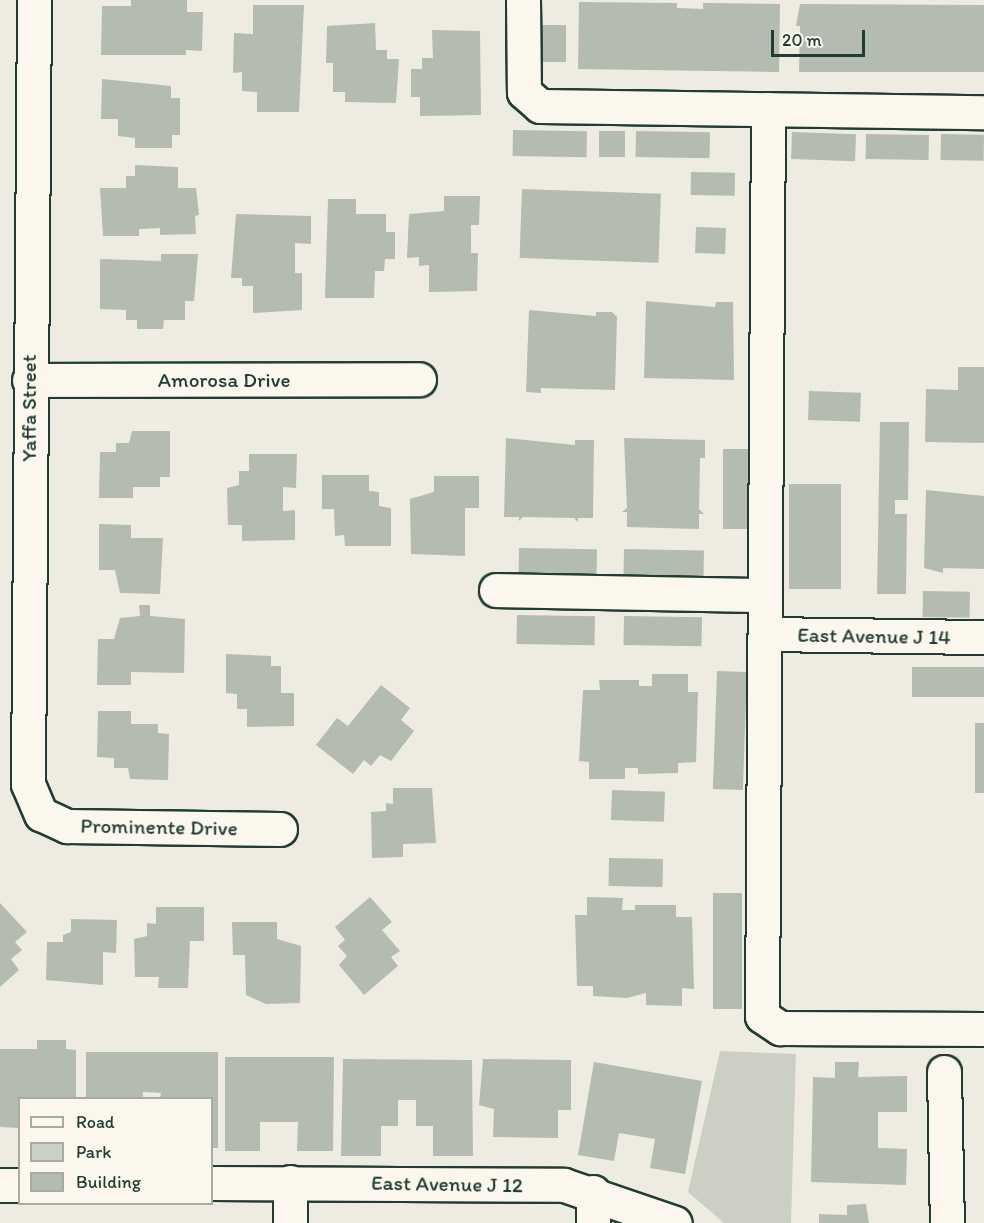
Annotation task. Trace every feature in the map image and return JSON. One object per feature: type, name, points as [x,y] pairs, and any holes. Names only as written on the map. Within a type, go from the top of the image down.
[{"type":"street","name":"Yaffa Street","points":[[34,0],[29,380],[28,784],[41,814]]},
{"type":"street","points":[[523,0],[524,92],[540,106],[984,112]]},
{"type":"street","points":[[768,109],[762,1016],[780,1028],[984,1029]]},
{"type":"street","name":"Amorosa Drive","points":[[29,380],[419,379]]},
{"type":"street","points":[[496,590],[765,595]]},
{"type":"street","name":"East Avenue J 14","points":[[765,634],[984,638]]},
{"type":"street","name":"Prominente Drive","points":[[41,814],[67,826],[280,829]]},
{"type":"street","points":[[944,1072],[947,1223]]},
{"type":"street","points":[[290,1182],[290,1223]]},
{"type":"street","name":"East Avenue J 12","points":[[213,1183],[564,1185],[593,1207],[675,1223]]},
{"type":"street","points":[[0,1185],[18,1185]]},
{"type":"green space","points":[[720,1051],[796,1054],[791,1223],[724,1223],[688,1192]]},
{"type":"building","points":[[131,0],[187,0],[187,12],[203,12],[202,51],[186,50],[186,55],[101,55],[102,6],[131,6]]},
{"type":"building","points":[[579,2],[677,3],[677,8],[703,9],[703,3],[780,4],[779,72],[578,69]]},
{"type":"building","points":[[800,4],[984,5],[984,72],[799,72],[800,26],[796,26]]},
{"type":"building","points":[[253,5],[304,5],[299,112],[257,112],[257,92],[242,91],[242,72],[233,73],[234,33],[253,34]]},
{"type":"building","points":[[375,23],[376,50],[387,50],[387,59],[399,59],[396,103],[345,102],[345,92],[333,92],[333,63],[326,63],[327,26]]},
{"type":"building","points":[[540,25],[566,25],[566,62],[540,62]]},
{"type":"building","points":[[432,30],[480,31],[481,115],[420,116],[420,97],[411,97],[411,69],[422,69],[422,58],[433,58]]},
{"type":"building","points":[[102,79],[171,86],[171,98],[180,98],[180,135],[172,135],[172,148],[135,148],[135,138],[118,136],[118,119],[101,119]]},
{"type":"building","points":[[513,130],[587,131],[587,157],[513,156]]},
{"type":"building","points":[[599,131],[625,131],[625,157],[599,157]]},
{"type":"building","points":[[636,131],[710,132],[710,158],[636,157]]},
{"type":"building","points":[[792,132],[856,134],[855,161],[791,159]]},
{"type":"building","points":[[866,134],[929,135],[929,160],[866,159]]},
{"type":"building","points":[[941,134],[984,135],[984,161],[941,160]]},
{"type":"building","points":[[135,165],[178,167],[178,188],[196,188],[199,215],[195,216],[196,234],[160,235],[160,228],[139,229],[139,236],[103,236],[100,188],[126,188],[126,176],[135,176]]},
{"type":"building","points":[[691,172],[735,173],[735,196],[691,195]]},
{"type":"building","points":[[522,189],[661,194],[659,263],[520,258]]},
{"type":"building","points":[[444,196],[480,196],[479,225],[471,225],[471,253],[478,253],[477,291],[429,292],[429,265],[419,266],[419,257],[407,258],[409,214],[444,211]]},
{"type":"building","points":[[328,199],[356,199],[356,214],[386,214],[386,232],[395,232],[395,259],[385,259],[384,271],[375,271],[374,298],[325,298]]},
{"type":"building","points":[[236,214],[311,216],[311,244],[295,243],[295,273],[302,273],[302,310],[253,313],[253,286],[242,286],[242,278],[231,278]]},
{"type":"building","points":[[696,227],[726,228],[725,254],[695,253]]},
{"type":"building","points":[[161,254],[198,254],[194,301],[185,301],[185,320],[164,320],[163,329],[137,329],[137,320],[126,320],[126,310],[100,309],[100,259],[161,261]]},
{"type":"building","points":[[646,301],[715,307],[716,302],[733,302],[734,380],[644,378]]},
{"type":"building","points":[[529,310],[596,316],[596,312],[612,312],[617,317],[615,390],[541,388],[541,393],[526,392]]},
{"type":"building","points":[[958,367],[984,367],[984,443],[925,442],[926,389],[958,390]]},
{"type":"building","points":[[809,391],[861,393],[860,422],[808,420]]},
{"type":"building","points":[[880,422],[909,422],[908,500],[895,500],[895,514],[907,514],[906,594],[877,594]]},
{"type":"building","points":[[132,431],[170,431],[170,477],[160,477],[160,487],[133,487],[133,498],[99,498],[100,452],[116,452],[116,443],[129,443]]},
{"type":"building","points":[[506,438],[575,445],[575,440],[594,440],[593,518],[578,518],[578,522],[574,518],[523,517],[519,521],[519,517],[504,517]]},
{"type":"building","points":[[624,438],[705,440],[705,458],[700,458],[699,509],[704,514],[699,514],[699,529],[627,527],[627,512],[622,512],[627,508]]},
{"type":"building","points":[[723,449],[752,449],[752,529],[723,529]]},
{"type":"building","points":[[249,454],[297,454],[296,488],[283,487],[283,511],[295,510],[295,540],[242,541],[242,525],[228,525],[227,488],[239,485],[239,471],[249,471]]},
{"type":"building","points":[[322,475],[369,475],[369,491],[379,492],[379,506],[391,508],[391,546],[345,546],[344,535],[335,536],[334,509],[322,509]]},
{"type":"building","points":[[434,476],[479,476],[479,508],[465,508],[465,556],[411,554],[410,499],[434,492]]},
{"type":"building","points":[[789,484],[841,484],[841,589],[789,589]]},
{"type":"building","points":[[926,490],[984,496],[984,569],[943,568],[943,573],[924,568]]},
{"type":"building","points":[[99,524],[131,525],[131,538],[163,538],[160,594],[120,593],[115,570],[99,570]]},
{"type":"building","points":[[519,548],[597,549],[596,579],[518,578]]},
{"type":"building","points":[[624,549],[704,550],[703,580],[623,579]]},
{"type":"building","points":[[923,591],[970,592],[970,618],[923,617]]},
{"type":"building","points":[[139,605],[150,605],[150,616],[185,619],[184,673],[131,672],[131,685],[97,685],[98,639],[114,639],[120,618],[140,616]]},
{"type":"building","points":[[517,615],[595,616],[594,645],[516,644]]},
{"type":"building","points":[[624,616],[702,617],[701,646],[623,645]]},
{"type":"building","points":[[226,654],[271,656],[271,666],[281,666],[281,693],[294,693],[294,726],[247,727],[247,709],[237,709],[237,694],[226,693]]},
{"type":"building","points":[[912,667],[984,667],[984,697],[912,697]]},
{"type":"building","points":[[717,671],[747,672],[743,790],[713,789]]},
{"type":"building","points":[[652,674],[688,674],[688,692],[698,692],[696,762],[678,763],[678,773],[638,774],[638,768],[625,768],[625,779],[589,779],[589,762],[579,761],[583,690],[600,690],[599,680],[639,680],[639,686],[652,686]]},
{"type":"building","points":[[381,685],[410,708],[401,720],[414,731],[391,761],[380,755],[371,766],[364,760],[353,774],[316,745],[337,718],[348,726]]},
{"type":"building","points":[[98,711],[131,711],[131,724],[158,724],[158,733],[169,734],[168,780],[130,779],[128,768],[114,768],[114,758],[97,757]]},
{"type":"building","points":[[975,723],[984,723],[984,793],[975,793]]},
{"type":"building","points":[[393,788],[432,788],[436,843],[403,844],[403,857],[372,858],[371,812],[386,811],[386,803],[393,804]]},
{"type":"building","points":[[612,790],[665,792],[664,822],[611,820]]},
{"type":"building","points":[[609,858],[663,859],[663,887],[609,886]]},
{"type":"building","points":[[713,893],[742,893],[742,1009],[713,1009]]},
{"type":"building","points":[[370,897],[392,922],[382,930],[400,951],[391,957],[398,966],[364,995],[339,965],[347,956],[338,946],[345,940],[335,927]]},
{"type":"building","points":[[587,897],[623,898],[622,910],[635,910],[635,905],[676,905],[676,917],[692,917],[694,989],[682,988],[682,1006],[646,1005],[646,993],[627,998],[593,996],[593,986],[577,986],[575,915],[587,915]]},
{"type":"building","points":[[0,903],[27,932],[15,942],[22,950],[11,959],[19,970],[0,987]]},
{"type":"building","points":[[156,907],[204,907],[204,941],[190,941],[188,988],[158,988],[159,977],[135,977],[134,939],[147,936],[147,923],[156,924]]},
{"type":"building","points":[[71,919],[117,920],[116,953],[103,952],[103,985],[46,980],[47,942],[63,942],[63,935],[71,932]]},
{"type":"building","points":[[232,922],[277,922],[277,939],[301,946],[300,1003],[266,1004],[246,995],[245,955],[233,955]]},
{"type":"building","points":[[37,1040],[66,1040],[66,1049],[76,1050],[76,1097],[18,1097],[18,1128],[0,1127],[0,1049],[37,1049]]},
{"type":"building","points":[[86,1052],[218,1052],[218,1148],[213,1148],[213,1097],[160,1097],[161,1093],[143,1092],[143,1097],[86,1097]]},
{"type":"building","points":[[225,1057],[334,1057],[333,1151],[297,1151],[298,1122],[260,1122],[260,1151],[225,1151]]},
{"type":"building","points":[[343,1059],[472,1060],[473,1156],[433,1156],[433,1126],[416,1126],[416,1100],[398,1100],[398,1126],[381,1126],[381,1156],[341,1156]]},
{"type":"building","points":[[483,1059],[571,1060],[571,1110],[558,1110],[558,1138],[493,1137],[494,1109],[479,1105]]},
{"type":"building","points":[[594,1062],[702,1081],[685,1174],[650,1168],[655,1139],[619,1133],[614,1161],[578,1155]]},
{"type":"building","points":[[835,1062],[859,1062],[858,1077],[907,1076],[907,1112],[878,1112],[878,1148],[907,1149],[906,1185],[811,1182],[813,1077],[835,1078]]},
{"type":"building","points":[[866,1204],[869,1223],[819,1223],[819,1214],[847,1215],[847,1205]]}]
